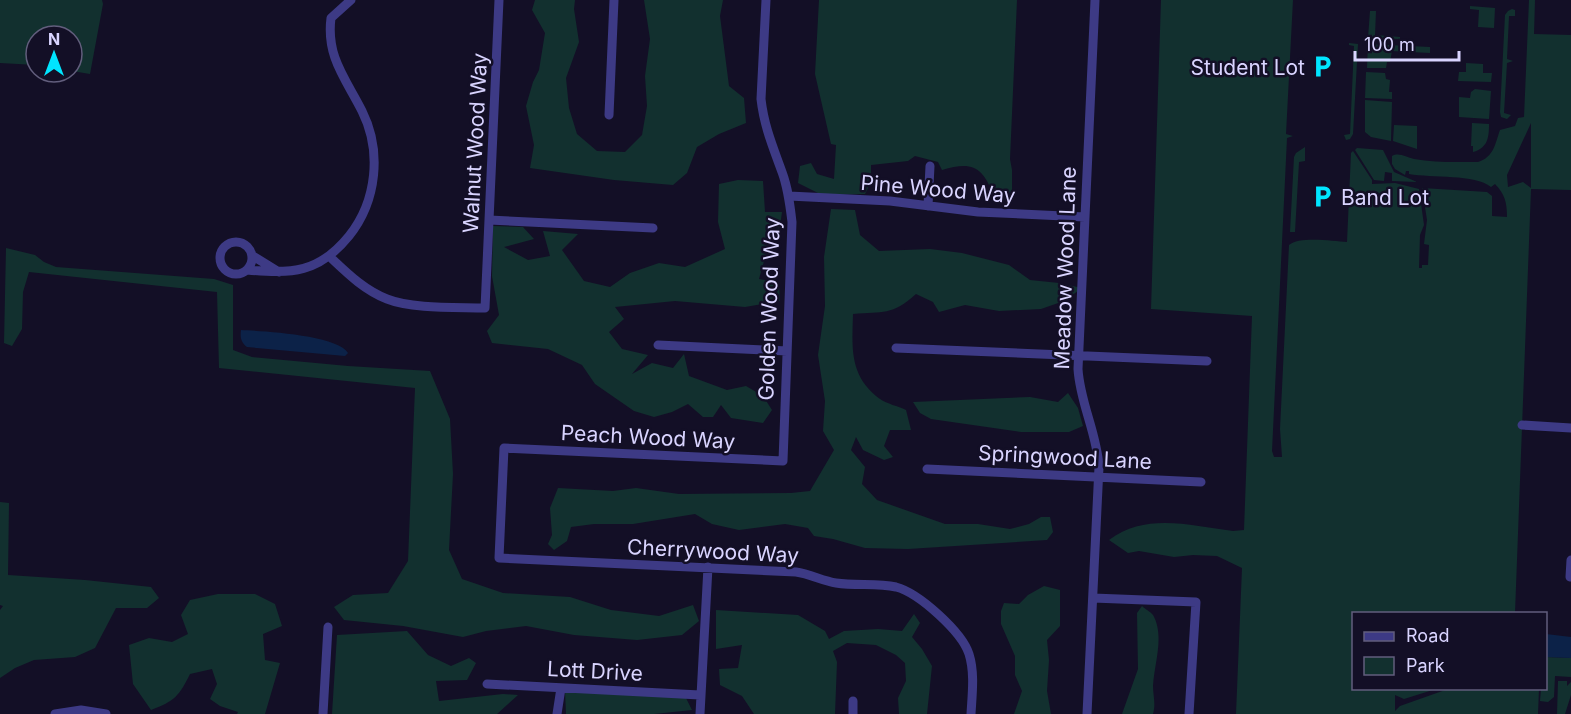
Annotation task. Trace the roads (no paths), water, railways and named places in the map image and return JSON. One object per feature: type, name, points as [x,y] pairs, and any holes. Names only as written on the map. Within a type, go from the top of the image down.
[{"type":"street","points":[[282,273],[253,256],[248,246],[239,242],[228,244],[221,252],[220,263],[227,272],[238,274],[248,270],[282,273],[306,267],[330,257],[358,225],[372,187],[374,168],[369,130],[337,66],[331,44],[331,18],[351,0]]},
{"type":"street","name":"Walnut Wood Way","points":[[330,257],[351,277],[388,300],[405,304],[485,308],[499,0]]},
{"type":"street","points":[[609,115],[614,0]]},
{"type":"street","name":"Golden Wood Way","points":[[764,460],[783,461],[792,232],[789,196],[770,142],[761,99],[766,0]]},
{"type":"street","name":"Meadow Wood Lane","points":[[1087,714],[1099,477],[1095,438],[1081,391],[1079,356],[1095,0]]},
{"type":"street","points":[[928,206],[930,165]]},
{"type":"street","name":"Pine Wood Way","points":[[789,196],[864,199],[978,212],[1085,217]]},
{"type":"street","points":[[489,220],[653,228]]},
{"type":"street","points":[[248,270],[253,256]]},
{"type":"street","points":[[658,345],[787,351]]},
{"type":"street","points":[[896,348],[1207,361]]},
{"type":"street","points":[[1522,425],[1571,428]]},
{"type":"street","name":"Peach Wood Way","points":[[508,559],[499,558],[504,448],[764,460]]},
{"type":"street","name":"Springwood Lane","points":[[927,469],[1201,482]]},
{"type":"street","name":"Cherrywood Way","points":[[508,559],[796,572],[834,583],[895,587],[914,594],[958,635],[967,650],[972,673],[971,714]]},
{"type":"street","points":[[1570,577],[1571,560]]},
{"type":"street","points":[[700,714],[708,567]]},
{"type":"street","points":[[1093,598],[1196,602],[1189,714]]},
{"type":"street","points":[[323,714],[328,627]]},
{"type":"street","name":"Lott Drive","points":[[488,684],[700,695]]},
{"type":"street","points":[[557,714],[561,687]]},
{"type":"street","points":[[853,714],[854,701]]},
{"type":"street","points":[[55,714],[81,710],[106,714]]},
{"type":"water","points":[[241,330],[315,338],[341,347],[348,353],[345,356],[247,347],[241,340]]},
{"type":"water","points":[[1547,634],[1571,637],[1571,658],[1547,657]]},
{"type":"place","name":"Student Lot","points":[[1323,67]]},
{"type":"place","name":"Band Lot","points":[[1323,197]]}]
